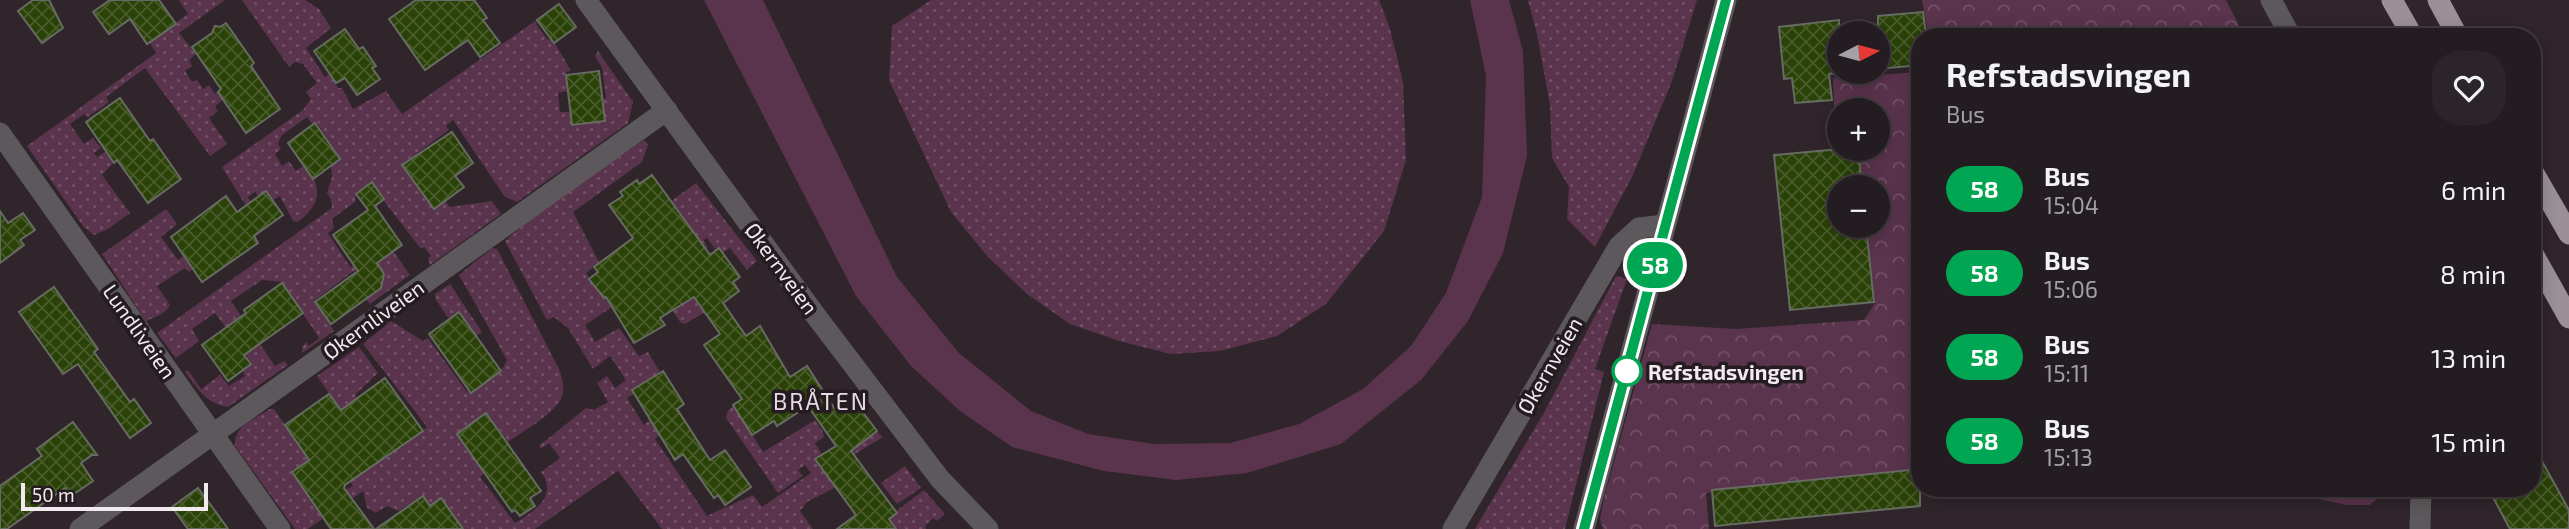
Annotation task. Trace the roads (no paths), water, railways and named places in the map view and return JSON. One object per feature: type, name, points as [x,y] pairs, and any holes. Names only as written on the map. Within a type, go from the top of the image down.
[{"type":"highway","points":[[2392,0],[2408,28]]},
{"type":"highway","points":[[2438,0],[2453,28]]},
{"type":"highway","points":[[2541,186],[2569,234]]},
{"type":"highway","points":[[2541,268],[2569,318]]},
{"type":"street","name":"Økernveien","points":[[586,0],[816,316],[940,479],[988,529]]},
{"type":"street","points":[[1584,529],[1726,0]]},
{"type":"street","points":[[2271,0],[2286,28]]},
{"type":"street","name":"Økernliveien","points":[[80,529],[667,110]]},
{"type":"street","name":"Lundliveien","points":[[0,132],[280,529]]},
{"type":"street","name":"Økernveien","points":[[1453,529],[1619,246],[1639,228],[1665,225]]},
{"type":"street","points":[[2420,529],[2421,497]]},
{"type":"place","name":"Refstadsvingen","points":[[1627,371]]},
{"type":"district","name":"BRÅTEN","points":[[821,401]]}]
